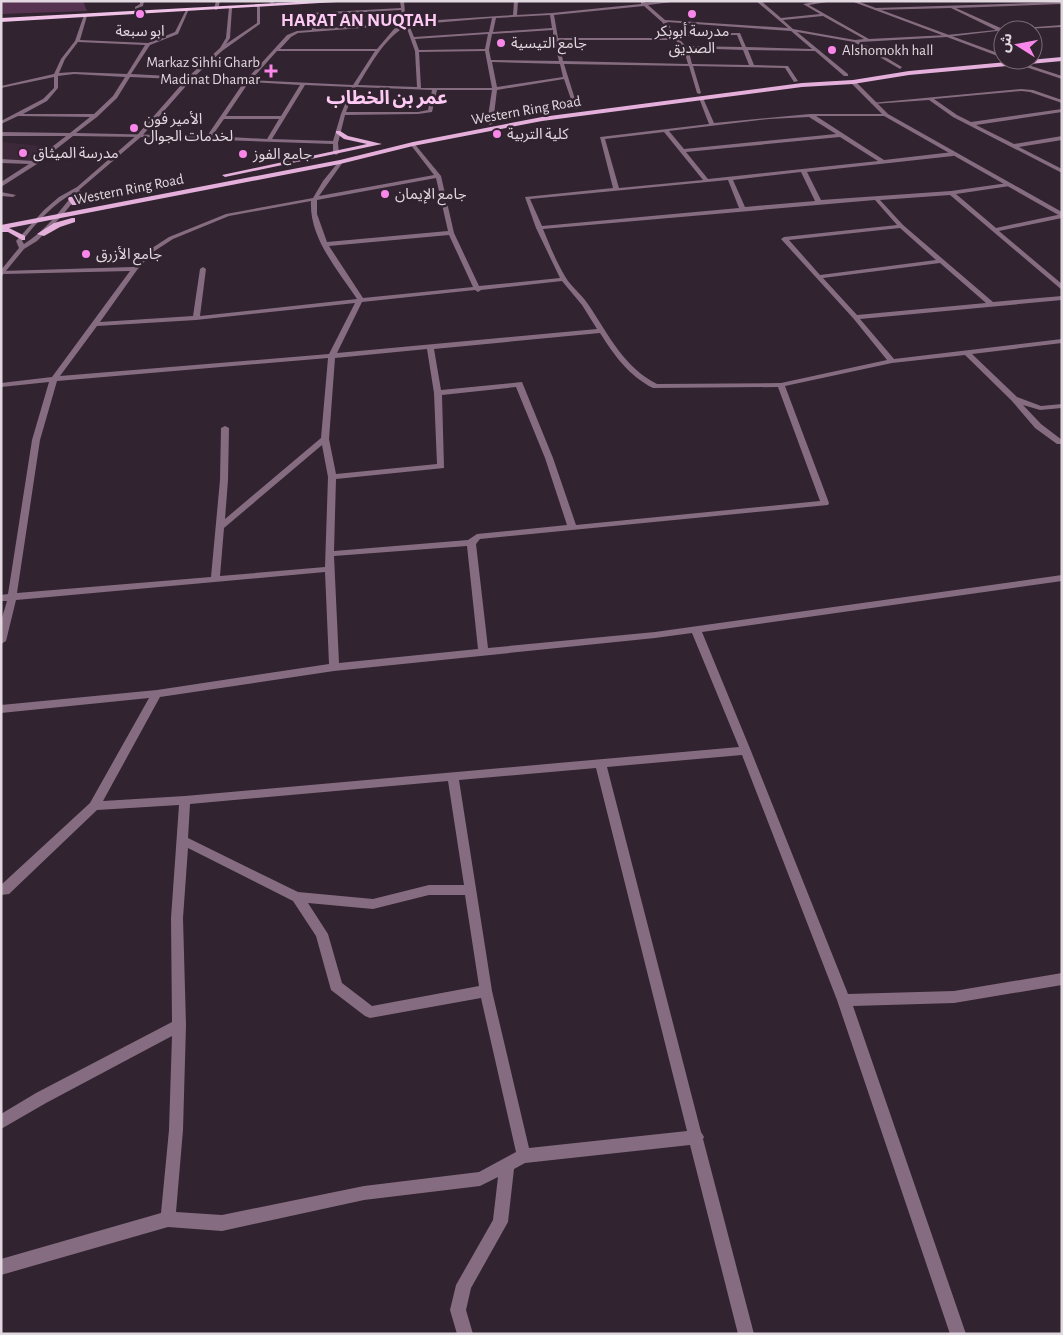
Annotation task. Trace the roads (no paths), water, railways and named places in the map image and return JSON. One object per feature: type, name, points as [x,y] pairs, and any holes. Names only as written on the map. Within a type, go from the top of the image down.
[{"type":"highway","points":[[1,18],[134,8],[312,1]]},
{"type":"highway","points":[[1,18],[85,16],[188,10],[217,5],[230,8],[350,1]]},
{"type":"main road","points":[[1043,55],[1062,54]]},
{"type":"main road","name":"Western Ring Road","points":[[1,229],[121,203],[340,162],[490,125],[700,96],[796,80],[993,59]]},
{"type":"main road","name":"Western Ring Road","points":[[1043,60],[1062,59]]},
{"type":"main road","name":"Western Ring Road","points":[[216,177],[576,108],[802,85],[853,82],[993,63]]},
{"type":"main road","points":[[900,68],[910,73]]},
{"type":"main road","points":[[338,132],[346,138],[363,143],[383,144]]},
{"type":"main road","points":[[335,143],[354,146],[383,144]]},
{"type":"main road","points":[[72,199],[75,203],[84,203]]},
{"type":"main road","name":"Western Ring Road","points":[[1,219],[103,200]]},
{"type":"main road","points":[[41,234],[57,225],[121,203]]},
{"type":"main road","points":[[1,229],[10,230],[22,238]]},
{"type":"street","points":[[134,8],[142,5],[142,1]]},
{"type":"street","points":[[402,1],[402,9],[417,51],[419,89]]},
{"type":"street","points":[[515,16],[516,1]]},
{"type":"street","points":[[209,137],[248,80],[289,36],[297,32],[552,14],[643,3],[677,1]]},
{"type":"street","points":[[758,1],[846,75]]},
{"type":"street","points":[[831,1],[805,4],[868,40]]},
{"type":"street","points":[[853,1],[993,54]]},
{"type":"street","points":[[940,1],[993,27]]},
{"type":"street","points":[[995,1],[1000,5]]},
{"type":"street","points":[[875,9],[1045,2],[1062,3]]},
{"type":"street","points":[[1045,2],[1062,11]]},
{"type":"street","points":[[643,3],[664,21],[685,47],[700,96],[712,126]]},
{"type":"street","points":[[596,5],[601,9]]},
{"type":"street","points":[[22,248],[19,241],[34,221],[69,192],[79,188],[140,135],[191,77],[220,50],[259,23],[258,7]]},
{"type":"street","points":[[220,50],[228,38],[230,8]]},
{"type":"street","points":[[314,31],[312,14],[402,9]]},
{"type":"street","points":[[77,40],[148,44],[177,33],[188,10]]},
{"type":"street","points":[[552,14],[555,39],[562,61],[564,78],[576,108]]},
{"type":"street","points":[[781,19],[822,15]]},
{"type":"street","points":[[1,123],[45,100],[56,88],[56,74],[77,40],[85,16]]},
{"type":"street","points":[[490,125],[495,89],[487,50],[494,17]]},
{"type":"street","points":[[664,21],[794,30],[855,41],[993,32]]},
{"type":"street","points":[[336,153],[335,143],[338,132],[354,87],[378,50],[395,30],[407,24]]},
{"type":"street","points":[[708,24],[712,33]]},
{"type":"street","points":[[778,29],[786,28],[787,24]]},
{"type":"street","points":[[1043,27],[1062,26]]},
{"type":"street","points":[[411,38],[554,29]]},
{"type":"street","points":[[555,39],[675,37],[712,33],[739,34],[752,66]]},
{"type":"street","points":[[855,41],[900,68]]},
{"type":"street","points":[[1,184],[35,163],[72,135],[115,97],[148,44]]},
{"type":"street","points":[[685,47],[818,50]]},
{"type":"street","points":[[278,50],[378,50]]},
{"type":"street","points":[[417,51],[487,50]]},
{"type":"street","points":[[490,61],[786,67],[796,80]]},
{"type":"street","points":[[1039,70],[1062,78]]},
{"type":"street","points":[[1,87],[56,74],[191,77],[435,90],[495,89],[564,78]]},
{"type":"street","points":[[853,82],[886,115],[1062,215]]},
{"type":"street","points":[[268,141],[304,83]]},
{"type":"street","points":[[343,114],[418,113],[430,111],[435,90]]},
{"type":"street","points":[[873,103],[1021,90],[1031,91],[1062,102]]},
{"type":"street","points":[[931,99],[955,116],[1062,171]]},
{"type":"street","points":[[970,124],[1062,110]]},
{"type":"street","points":[[18,115],[95,116]]},
{"type":"street","points":[[616,188],[602,138],[810,115],[886,115]]},
{"type":"street","points":[[810,115],[840,136],[882,161]]},
{"type":"street","points":[[223,117],[282,118]]},
{"type":"street","points":[[667,132],[708,181]]},
{"type":"street","points":[[1,134],[140,135],[335,143]]},
{"type":"street","points":[[684,151],[840,136]]},
{"type":"street","points":[[1014,146],[1062,138]]},
{"type":"street","points":[[414,144],[438,176],[451,233],[478,290]]},
{"type":"street","points":[[952,154],[708,181],[616,188],[527,198],[564,280],[587,306],[601,331],[645,382],[656,386],[781,385],[892,361],[1062,341]]},
{"type":"street","points":[[1,161],[35,163]]},
{"type":"street","points":[[340,162],[314,200],[315,221],[325,244],[360,299]]},
{"type":"street","points":[[803,170],[819,202]]},
{"type":"street","points":[[1,641],[12,598],[36,440],[54,379],[135,268],[151,251],[171,238],[220,218],[438,176]]},
{"type":"street","points":[[730,178],[743,210]]},
{"type":"street","points":[[539,228],[819,202],[951,193],[1008,185]]},
{"type":"street","points":[[3,273],[22,248],[41,234],[59,216],[78,192],[79,188]]},
{"type":"street","points":[[951,193],[997,230],[1062,288]]},
{"type":"street","points":[[1,194],[13,195]]},
{"type":"street","points":[[876,198],[901,226],[992,304]]},
{"type":"street","points":[[997,230],[1062,215]]},
{"type":"street","points":[[892,361],[784,239],[901,226]]},
{"type":"street","points":[[325,244],[451,233]]},
{"type":"street","points":[[818,277],[941,261]]},
{"type":"street","points":[[3,273],[135,268]]},
{"type":"street","points":[[196,318],[202,268]]},
{"type":"street","points":[[95,324],[196,318],[360,299],[478,290],[564,280]]},
{"type":"street","points":[[855,317],[1062,298]]},
{"type":"street","points":[[334,667],[329,554],[332,477],[325,439],[332,356],[360,299]]},
{"type":"street","points":[[1,386],[54,379],[601,331]]},
{"type":"street","points":[[332,477],[441,466],[438,393],[430,346]]},
{"type":"street","points":[[966,352],[1014,399],[1038,426],[1060,442]]},
{"type":"street","points":[[438,393],[519,384],[549,458],[572,527]]},
{"type":"street","points":[[329,554],[471,543],[478,537],[825,503],[781,385]]},
{"type":"street","points":[[1014,399],[1040,408],[1062,406]]},
{"type":"street","points":[[215,578],[224,480],[225,428]]},
{"type":"street","points":[[220,527],[325,439]]},
{"type":"street","points":[[471,543],[483,652]]},
{"type":"street","points":[[1,598],[330,569]]},
{"type":"street","points":[[1,709],[157,694],[334,667],[696,630],[1062,578]]},
{"type":"street","points":[[696,630],[844,1000],[958,1334]]},
{"type":"street","points":[[3,891],[94,806],[157,694]]},
{"type":"street","points":[[94,806],[185,800],[746,751]]},
{"type":"street","points":[[600,764],[746,1334]]},
{"type":"street","points":[[454,776],[486,991],[524,1156]]},
{"type":"street","points":[[168,1219],[176,1130],[179,1024],[177,918],[185,800]]},
{"type":"street","points":[[182,840],[297,897],[373,904],[429,890],[470,890]]},
{"type":"street","points":[[297,897],[322,934],[336,986],[370,1012],[486,991]]},
{"type":"street","points":[[844,1000],[954,997],[1062,979]]},
{"type":"street","points":[[1,1122],[179,1024]]},
{"type":"street","points":[[1,1267],[168,1219],[222,1223],[364,1193],[480,1179],[524,1156],[697,1137]]},
{"type":"street","points":[[465,1334],[458,1310],[464,1285],[500,1222],[507,1166]]},
{"type":"place","name":"ابو سبعة","points":[[140,14]]},
{"type":"place","name":"مدرسة أبوبكر الصديق","points":[[692,14]]},
{"type":"place","name":"جامع التيسية","points":[[501,43]]},
{"type":"place","name":"Alshomokh hall","points":[[832,50]]},
{"type":"place","name":"Markaz Sihhi Gharb Madinat Dhamar","points":[[271,71]]},
{"type":"place","name":"الأمير فون لخدمات الجوال","points":[[134,128]]},
{"type":"place","name":"كلية التربية","points":[[497,134]]},
{"type":"place","name":"مدرسة الميثاق","points":[[23,153]]},
{"type":"place","name":"جامع الفوز","points":[[243,154]]},
{"type":"place","name":"جامع الإيمان","points":[[385,194]]},
{"type":"place","name":"جامع الأزرق","points":[[86,254]]},
{"type":"district","name":"HARAT AN NUQTAH","points":[[359,19]]},
{"type":"district","name":"عمر بن الخطاب","points":[[387,97]]}]
